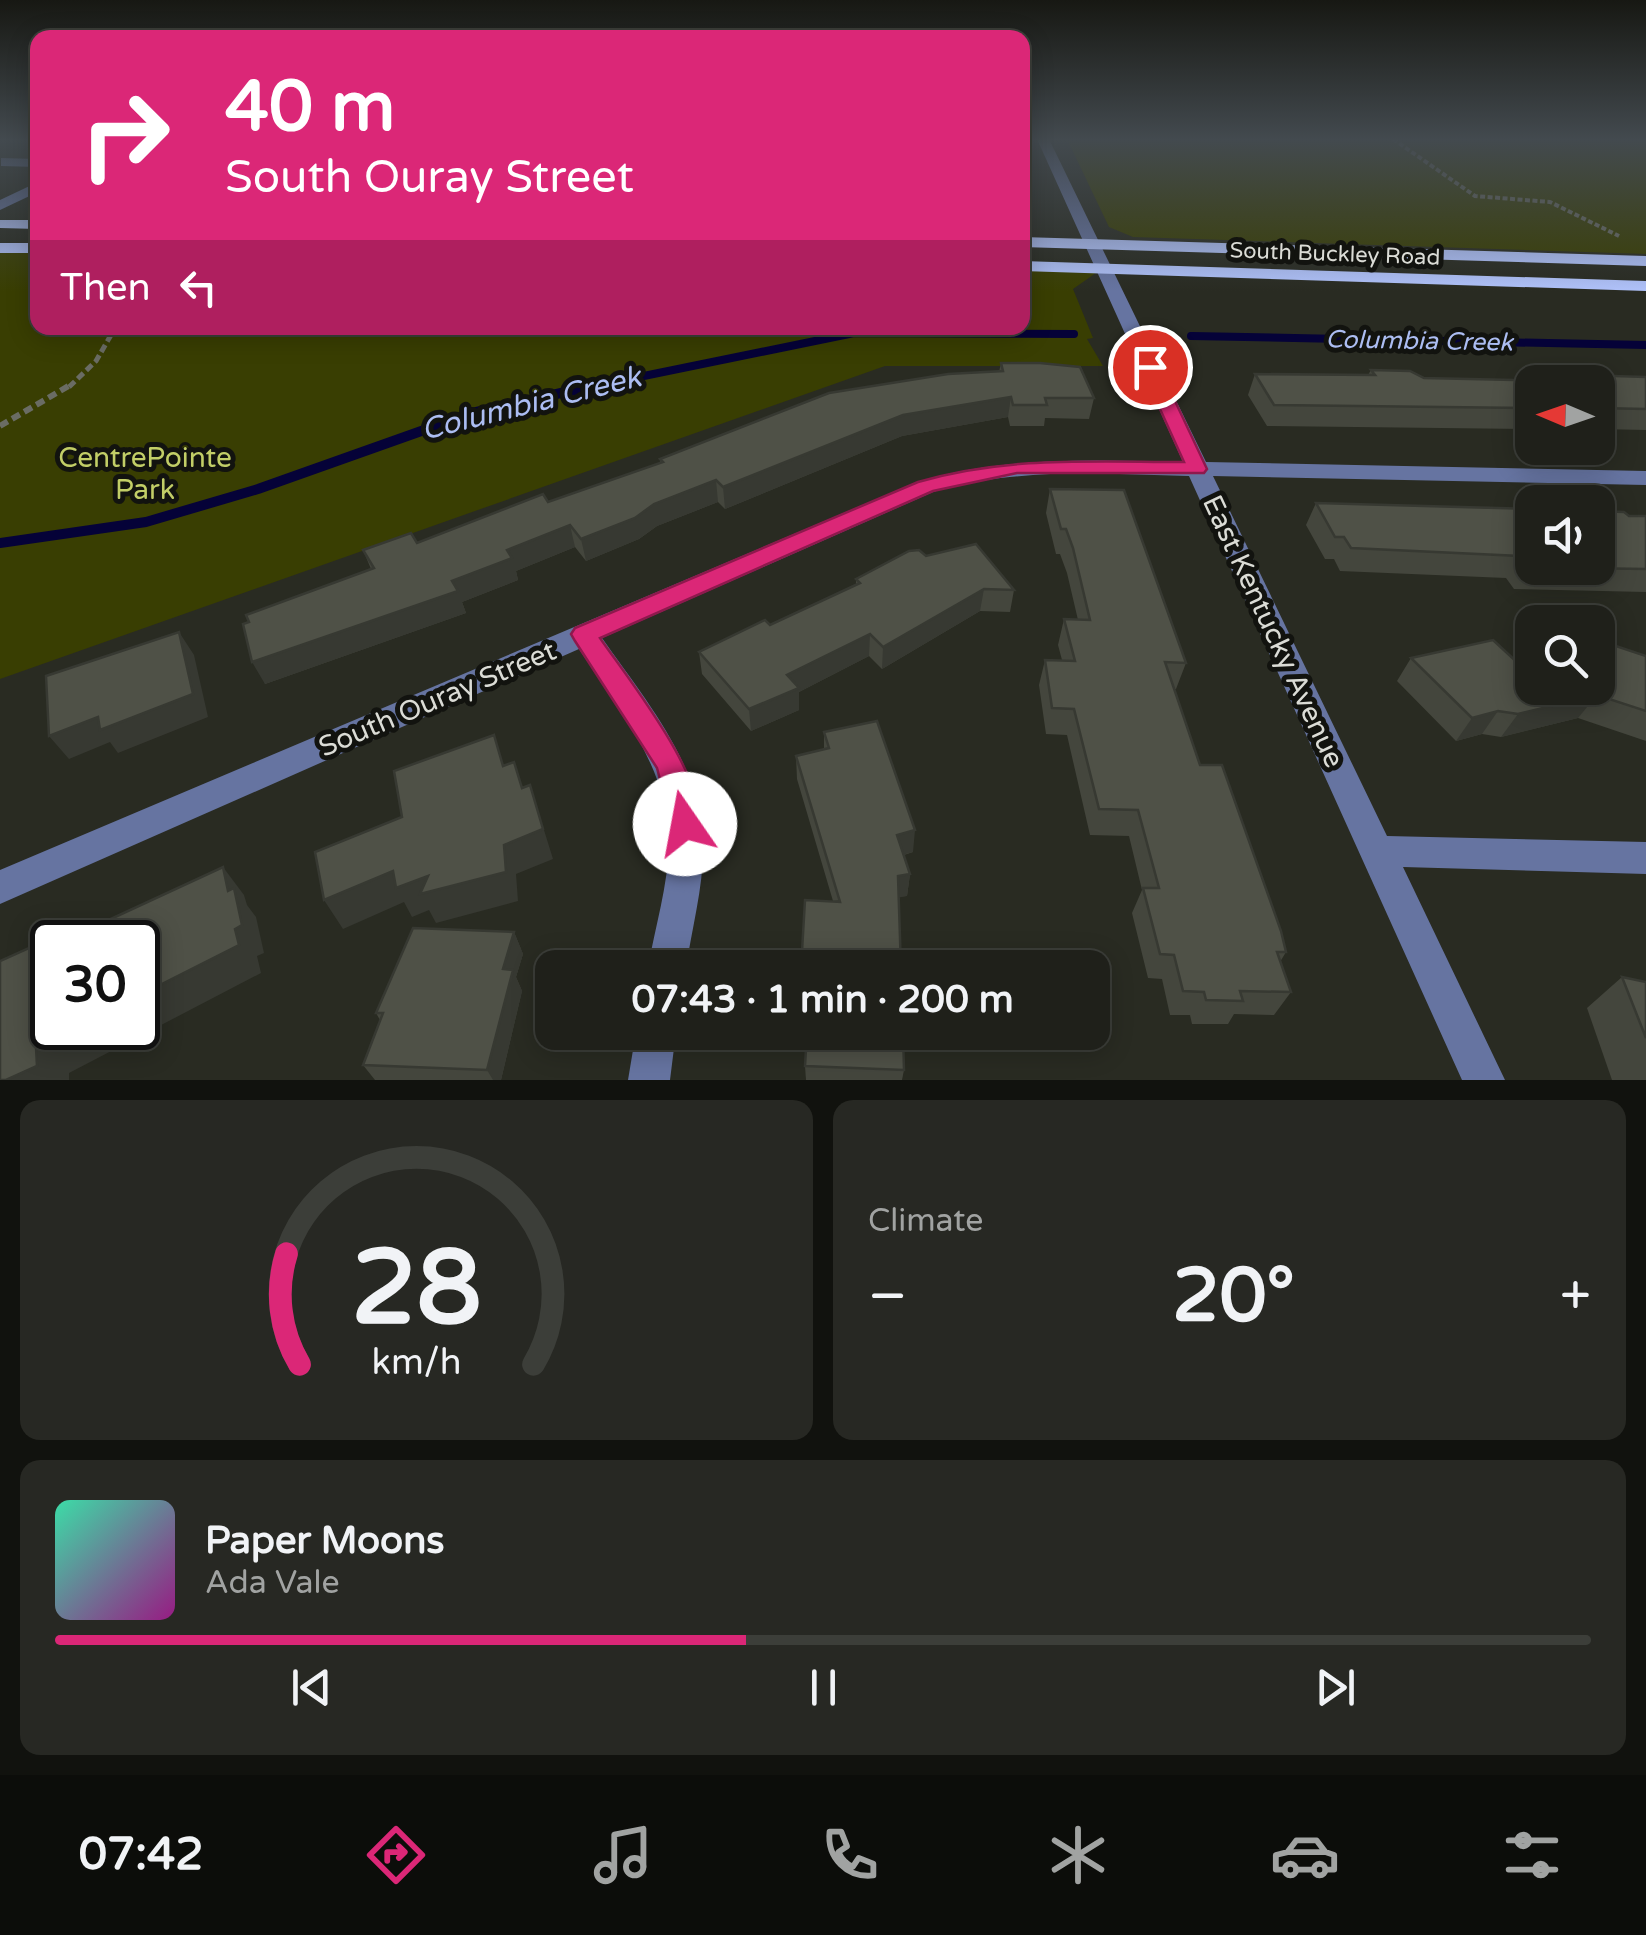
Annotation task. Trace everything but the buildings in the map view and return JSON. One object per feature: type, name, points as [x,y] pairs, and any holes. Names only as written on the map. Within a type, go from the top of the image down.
[{"type":"main road","points":[[0,224],[30,225]]},
{"type":"main road","name":"South Buckley Road","points":[[1030,242],[1646,261]]},
{"type":"main road","points":[[0,248],[30,248]]},
{"type":"main road","name":"South Buckley Road","points":[[1030,266],[1646,286]]},
{"type":"street","name":"East Kentucky Avenue","points":[[1067,189],[1484,1080]]},
{"type":"street","points":[[0,206],[30,190]]},
{"type":"street","name":"South Ouray Street","points":[[0,887],[926,487],[969,474],[1036,466],[1646,478]]},
{"type":"street","points":[[584,634],[671,765],[683,803],[686,846],[670,950]]},
{"type":"street","points":[[1378,851],[1646,858]]},
{"type":"street","points":[[649,1080],[653,1050]]},
{"type":"path","points":[[1466,189],[1475,196],[1550,202],[1620,237]]},
{"type":"path","points":[[0,426],[60,393],[88,370],[109,346],[113,335]]},
{"type":"green space","points":[[1091,189],[1646,189],[1646,254],[1133,237],[1109,227]]},
{"type":"green space","name":"CentrePointe Park","points":[[0,248],[30,248],[30,335],[1030,335],[1030,266],[1103,268],[1073,289],[1093,338],[1087,339],[1103,366],[885,366],[0,679]]},
{"type":"waterway","name":"Columbia Creek","points":[[1030,334],[1074,334]]},
{"type":"waterway","name":"Columbia Creek","points":[[590,387],[844,335]]},
{"type":"waterway","name":"Columbia Creek","points":[[1191,336],[1646,345]]},
{"type":"waterway","name":"Columbia Creek","points":[[0,543],[146,522],[258,489],[472,413],[601,384]]},
{"type":"route","points":[[685,824],[671,765],[584,634],[926,487],[969,474],[1055,466],[1197,469],[1150,367]]}]
